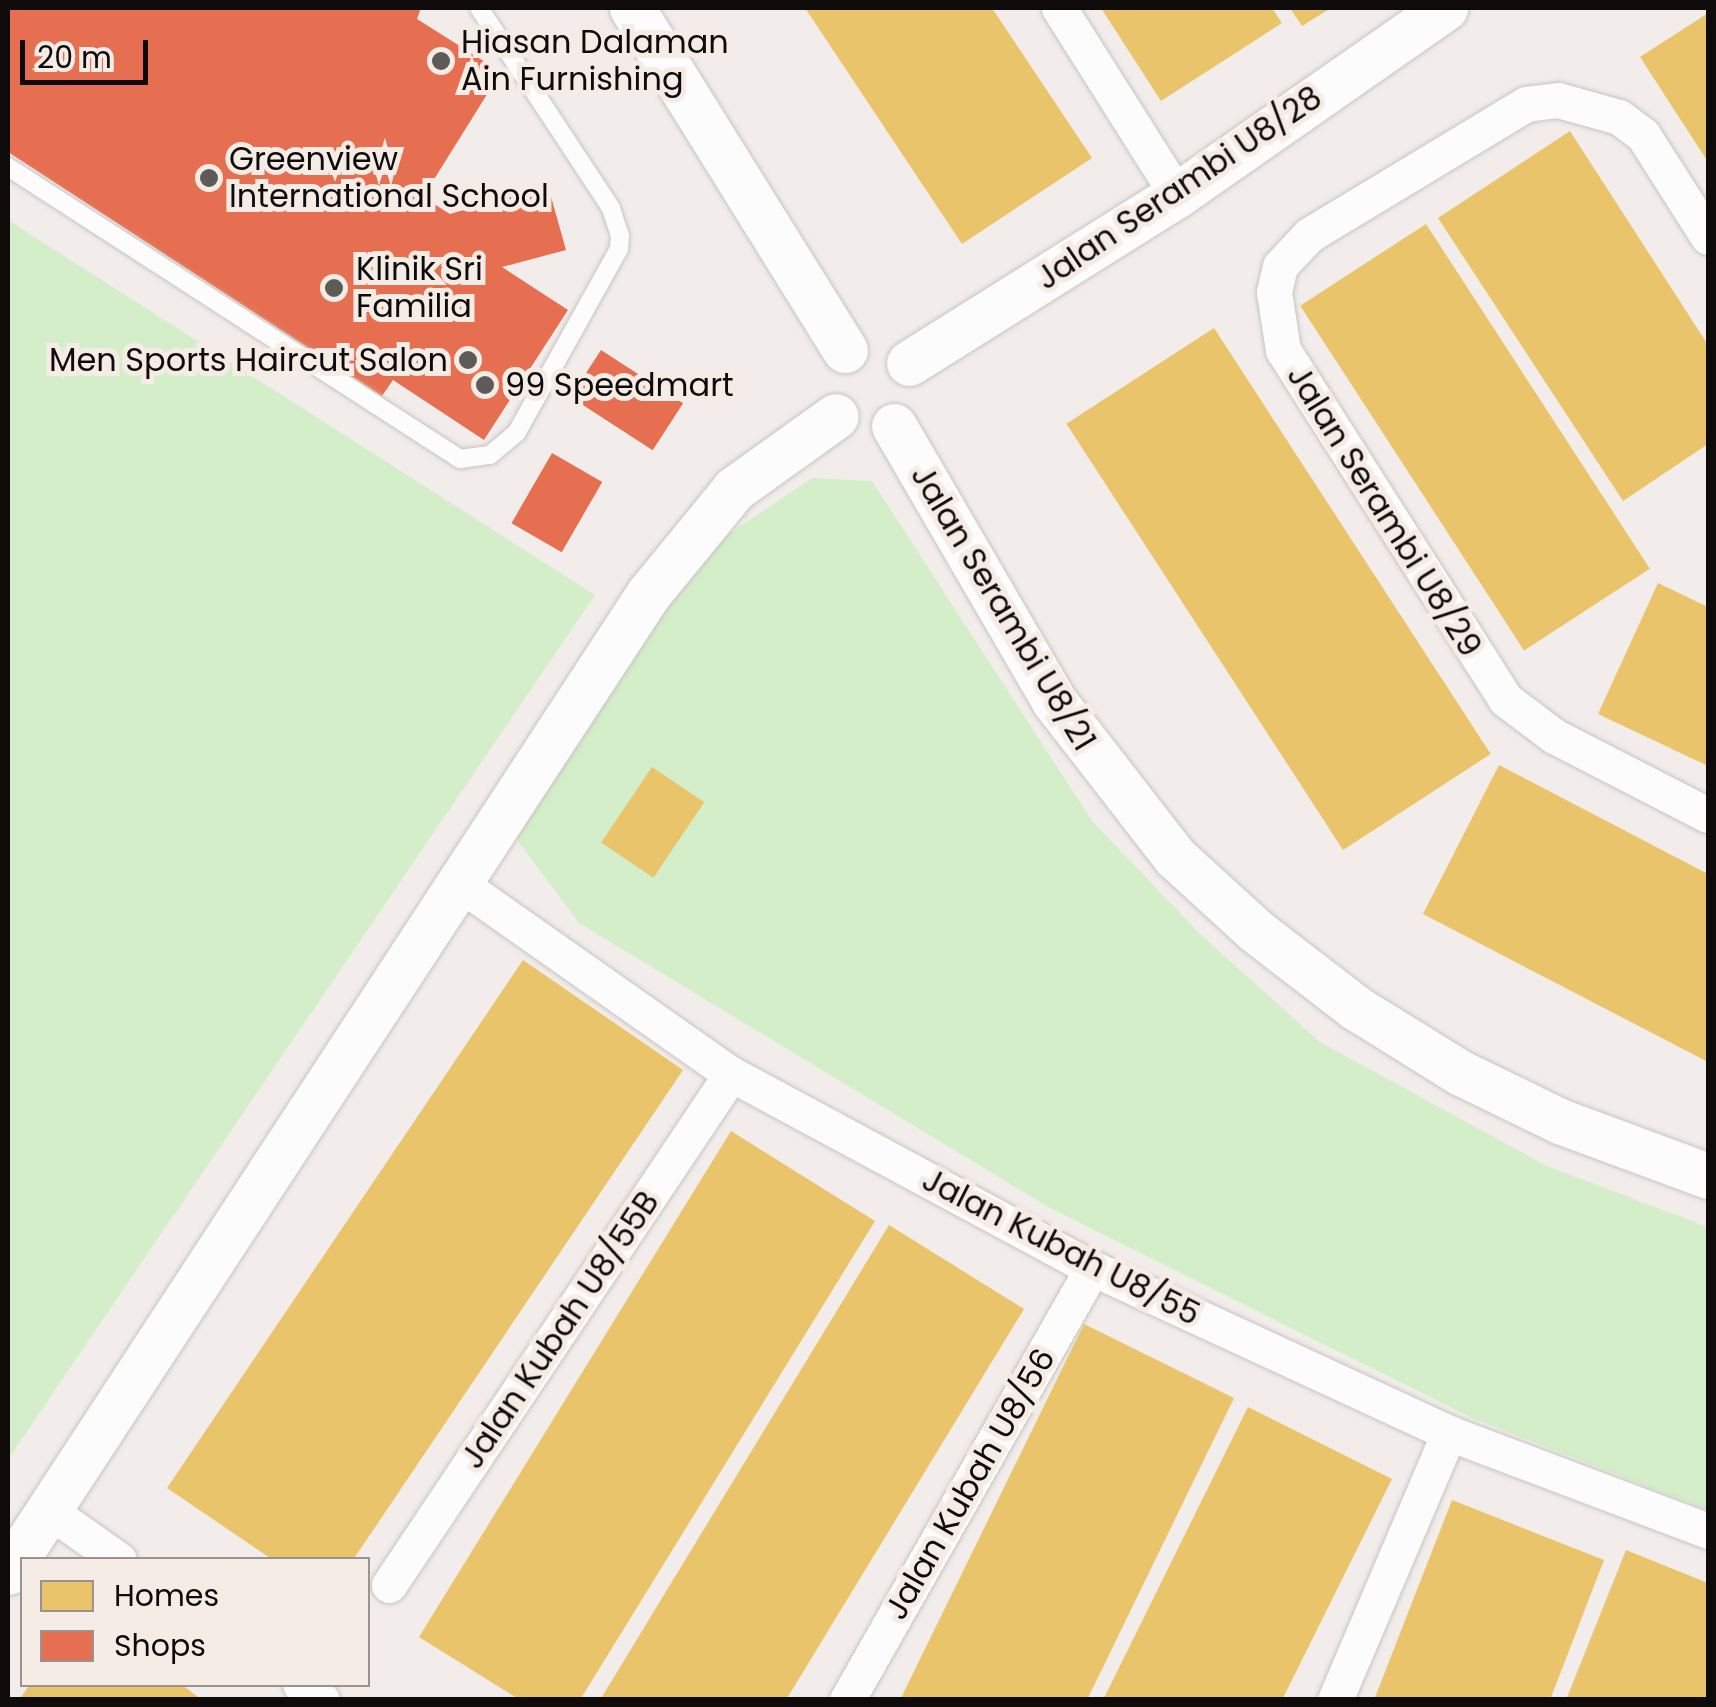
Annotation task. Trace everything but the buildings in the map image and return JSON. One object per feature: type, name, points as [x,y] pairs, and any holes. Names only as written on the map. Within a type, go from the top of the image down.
[{"type":"street","points":[[632,8],[845,350]]},
{"type":"street","points":[[1059,8],[1177,195]]},
{"type":"street","name":"Jalan Serambi U8/28","points":[[909,363],[1177,195],[1445,8]]},
{"type":"street","name":"Jalan Serambi U8/29","points":[[1708,237],[1666,165],[1620,117],[1558,100],[1526,104],[1300,242],[1280,266],[1274,321],[1301,381],[1505,699],[1554,736],[1708,815]]},
{"type":"street","points":[[872,342],[909,363],[916,391],[894,426],[863,432],[836,416],[825,388],[827,374],[845,350],[872,342]]},
{"type":"street","points":[[8,1572],[51,1512],[456,881],[699,526],[778,452],[836,416]]},
{"type":"street","name":"Jalan Serambi U8/21","points":[[894,426],[1054,701],[1138,813],[1215,894],[1356,1008],[1460,1073],[1562,1122],[1708,1176]]},
{"type":"street","name":"Jalan Kubah U8/55","points":[[456,881],[732,1074],[1092,1268],[1449,1433],[1708,1532]]},
{"type":"street","name":"Jalan Kubah U8/55B","points":[[389,1585],[732,1074]]},
{"type":"street","name":"Jalan Kubah U8/56","points":[[848,1700],[1092,1268]]},
{"type":"street","points":[[1334,1700],[1449,1433]]},
{"type":"street","points":[[51,1512],[115,1557]]},
{"type":"lane","points":[[8,167],[460,458],[490,455],[517,432],[619,249],[620,236],[611,208],[479,8]]},
{"type":"green space","points":[[8,220],[595,595],[8,1459]]},
{"type":"green space","points":[[812,478],[872,481],[1092,821],[1201,935],[1320,1042],[1547,1166],[1708,1227],[1708,1510],[1472,1418],[1048,1207],[579,923],[514,836],[694,557]]},
{"type":"place","name":"Hiasan Dalaman Ain Furnishing","points":[[441,61]]},
{"type":"place","name":"Greenview International School","points":[[209,178]]},
{"type":"place","name":"Klinik Sri Familia","points":[[334,288]]},
{"type":"place","name":"Men Sports Haircut Salon","points":[[468,360]]},
{"type":"place","name":"99 Speedmart","points":[[485,385]]}]
